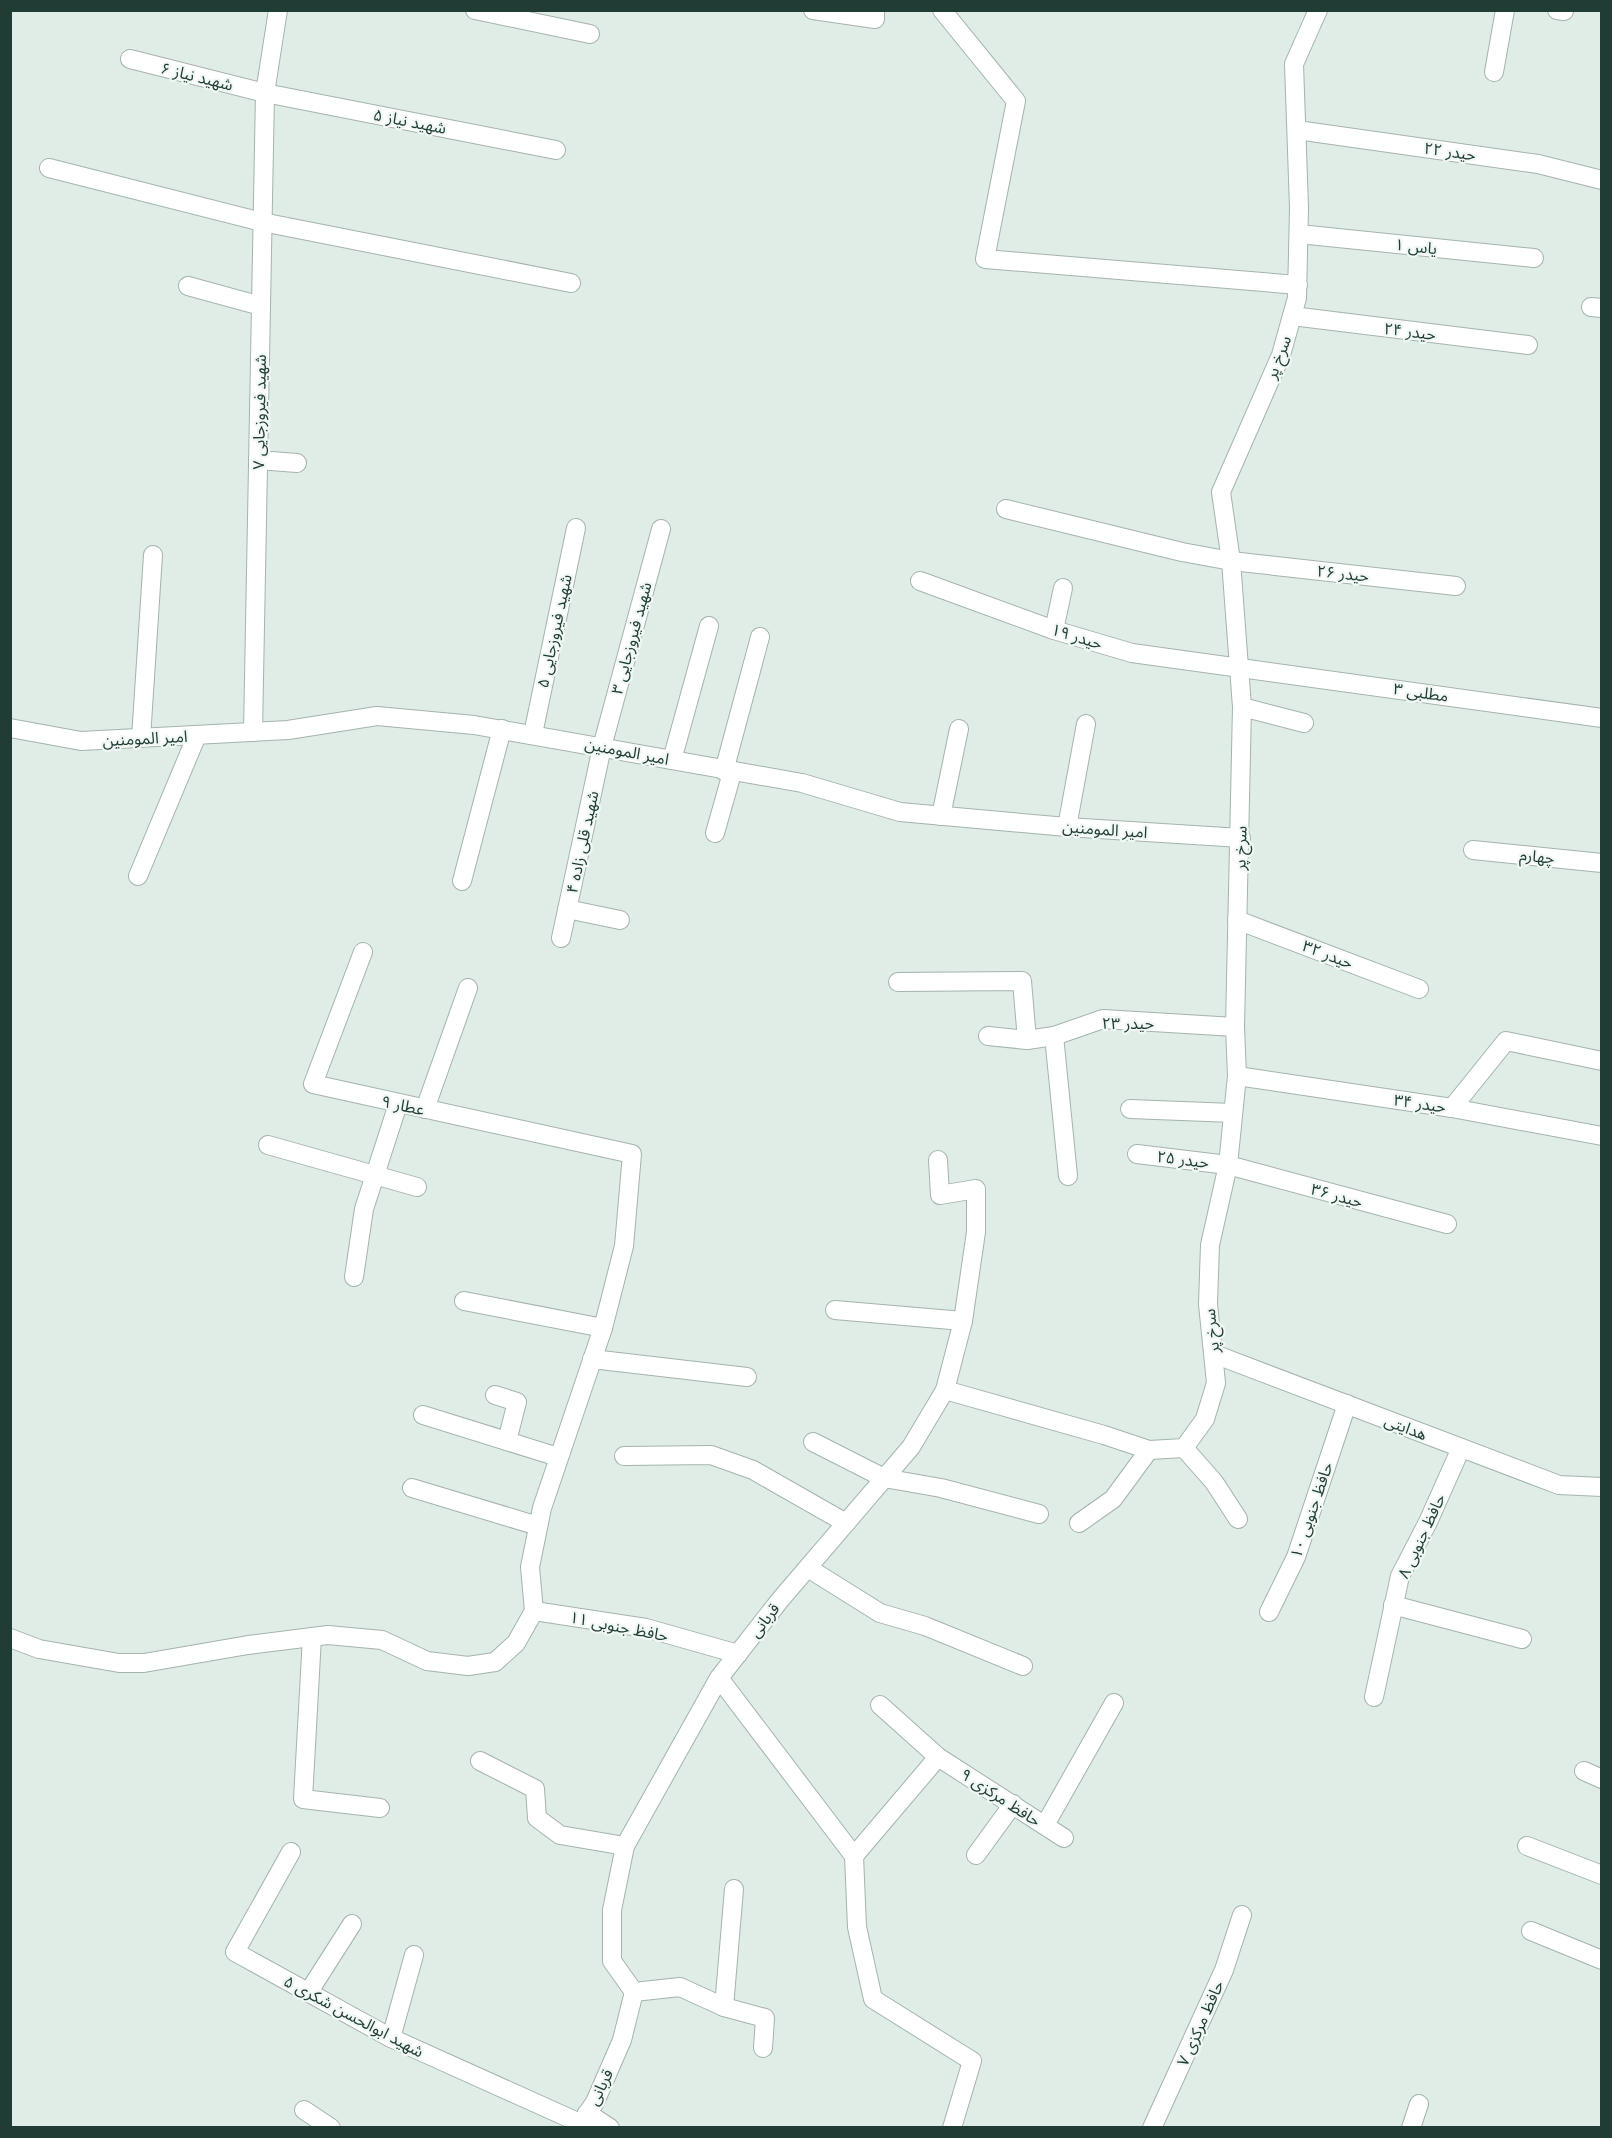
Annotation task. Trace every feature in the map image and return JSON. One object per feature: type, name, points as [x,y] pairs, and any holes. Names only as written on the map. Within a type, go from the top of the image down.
[{"type":"street","name":"شهید فیروزجایی ۷","points":[[253,732],[265,93],[278,10]]},
{"type":"street","points":[[475,10],[590,34]]},
{"type":"street","points":[[813,10],[875,19],[876,10]]},
{"type":"street","points":[[942,10],[1016,101],[985,259],[1298,285]]},
{"type":"street","name":"سرخ پر","points":[[1184,1448],[1205,1419],[1215,1383],[1208,1304],[1210,1245],[1228,1165],[1237,1076],[1235,1027],[1241,838],[1242,707],[1231,561],[1221,492],[1281,356],[1292,316],[1298,285],[1299,234],[1294,64],[1318,10]]},
{"type":"street","points":[[1494,72],[1505,10]]},
{"type":"street","name":"شهید نیاز ۶","points":[[130,59],[265,93]]},
{"type":"street","name":"شهید نیاز ۵","points":[[265,93],[556,150]]},
{"type":"street","name":"حیدر ۲۲","points":[[1297,130],[1538,164],[1602,180]]},
{"type":"street","points":[[49,168],[262,222],[571,283]]},
{"type":"street","name":"یاس ۱","points":[[1299,234],[1534,258]]},
{"type":"street","points":[[188,286],[261,306]]},
{"type":"street","name":"حیدر ۲۴","points":[[1292,316],[1528,345]]},
{"type":"street","points":[[258,460],[297,463]]},
{"type":"street","name":"حیدر ۲۶","points":[[1006,509],[1182,552],[1231,561],[1456,586]]},
{"type":"street","name":"شهید فیروزجایی ۵","points":[[533,734],[576,528]]},
{"type":"street","name":"شهید فیروزجایی ۳","points":[[602,747],[661,529]]},
{"type":"street","points":[[141,738],[153,555]]},
{"type":"street","name":"حیدر ۱۹","points":[[920,581],[1054,630],[1132,653],[1240,667]]},
{"type":"street","points":[[1054,630],[1063,588]]},
{"type":"street","points":[[672,760],[709,626]]},
{"type":"street","points":[[715,834],[760,637]]},
{"type":"street","name":"مطلبی ۳","points":[[1240,667],[1602,718]]},
{"type":"street","points":[[1242,707],[1304,723]]},
{"type":"street","name":"امیر المومنین","points":[[10,728],[81,741],[288,730],[377,716],[502,729],[728,772],[802,783],[900,812],[1067,827],[1241,838]]},
{"type":"street","points":[[1067,827],[1086,724]]},
{"type":"street","points":[[462,881],[502,729]]},
{"type":"street","points":[[941,816],[959,729]]},
{"type":"street","points":[[138,876],[197,735]]},
{"type":"street","name":"شهید قلی زاده ۴","points":[[561,938],[602,747]]},
{"type":"street","name":"چهارم","points":[[1473,850],[1602,863]]},
{"type":"street","points":[[567,909],[620,920]]},
{"type":"street","name":"حیدر ۳۲","points":[[1237,920],[1419,989]]},
{"type":"street","name":"عطار ۹","points":[[363,952],[313,1084],[632,1154],[624,1245],[603,1328]]},
{"type":"street","points":[[898,982],[1022,981],[1027,1040]]},
{"type":"street","points":[[424,1109],[468,988]]},
{"type":"street","name":"حیدر ۲۳","points":[[988,1036],[1027,1040],[1054,1036],[1103,1019],[1235,1027]]},
{"type":"street","points":[[1054,1036],[1068,1176]]},
{"type":"street","points":[[1452,1108],[1506,1041],[1602,1061]]},
{"type":"street","name":"حیدر ۳۴","points":[[1237,1076],[1452,1108],[1602,1136]]},
{"type":"street","points":[[354,1277],[364,1209],[398,1104]]},
{"type":"street","points":[[1130,1109],[1233,1113]]},
{"type":"street","points":[[268,1145],[417,1186]]},
{"type":"street","name":"حیدر ۲۵","points":[[1137,1154],[1228,1165]]},
{"type":"street","name":"قربانی","points":[[582,2121],[622,2040],[634,1992],[612,1961],[612,1910],[625,1846],[719,1678],[808,1568],[911,1447],[945,1390],[963,1321],[976,1232],[975,1189],[940,1195],[938,1160]]},
{"type":"street","name":"حیدر ۳۶","points":[[1228,1165],[1447,1224]]},
{"type":"street","points":[[10,1638],[58,1653],[119,1663],[144,1663],[328,1635],[382,1640],[427,1661],[477,1665],[495,1662],[516,1643],[534,1611],[530,1567],[538,1526],[558,1457],[603,1328],[464,1301]]},
{"type":"street","points":[[835,1310],[963,1321]]},
{"type":"street","name":"هدایتی","points":[[1214,1354],[1559,1485],[1602,1487]]},
{"type":"street","points":[[592,1359],[747,1377]]},
{"type":"street","points":[[945,1390],[1149,1450],[1184,1448],[1214,1482],[1238,1519]]},
{"type":"street","points":[[495,1395],[517,1402],[507,1441]]},
{"type":"street","name":"حافظ جنوبی ۱۰","points":[[1269,1612],[1296,1557],[1347,1404]]},
{"type":"street","points":[[423,1415],[558,1457]]},
{"type":"street","points":[[813,1442],[884,1478],[941,1488],[1039,1514]]},
{"type":"street","name":"حافظ جنوبی ۸","points":[[1374,1697],[1400,1576],[1428,1522],[1461,1448]]},
{"type":"street","points":[[1079,1523],[1113,1499],[1149,1450]]},
{"type":"street","points":[[624,1456],[711,1455],[753,1470],[846,1523]]},
{"type":"street","points":[[412,1488],[538,1526]]},
{"type":"street","points":[[808,1568],[879,1613],[925,1626],[1023,1666]]},
{"type":"street","points":[[1393,1605],[1522,1639]]},
{"type":"street","name":"حافظ جنوبی ۱۱","points":[[534,1611],[646,1628],[738,1654]]},
{"type":"street","points":[[312,1637],[303,1799],[380,1808]]},
{"type":"street","points":[[719,1678],[854,1856],[857,1927],[873,1999],[972,2061],[952,2127]]},
{"type":"street","points":[[1045,1825],[1114,1703]]},
{"type":"street","name":"حافظ مرکزی ۹","points":[[880,1705],[938,1756],[1064,1838]]},
{"type":"street","points":[[854,1856],[938,1756]]},
{"type":"street","points":[[480,1761],[535,1789],[537,1818],[560,1835],[625,1846]]},
{"type":"street","points":[[1584,1771],[1602,1779]]},
{"type":"street","points":[[976,1855],[1013,1804]]},
{"type":"street","points":[[1527,1846],[1602,1875]]},
{"type":"street","name":"شهید ابوالحسن شکری ۵","points":[[291,1852],[235,1952],[391,2038],[582,2121],[610,2127]]},
{"type":"street","points":[[724,2007],[734,1890]]},
{"type":"street","name":"حافظ مرکزی ۷","points":[[1152,2127],[1224,1970],[1242,1916]]},
{"type":"street","points":[[308,1992],[352,1924]]},
{"type":"street","points":[[1531,1931],[1602,1960]]},
{"type":"street","points":[[391,2038],[414,1955]]},
{"type":"street","points":[[634,1992],[680,1987],[724,2007],[765,2018],[763,2048]]},
{"type":"street","points":[[1411,2127],[1419,2104]]},
{"type":"street","points":[[304,2110],[331,2127]]}]
